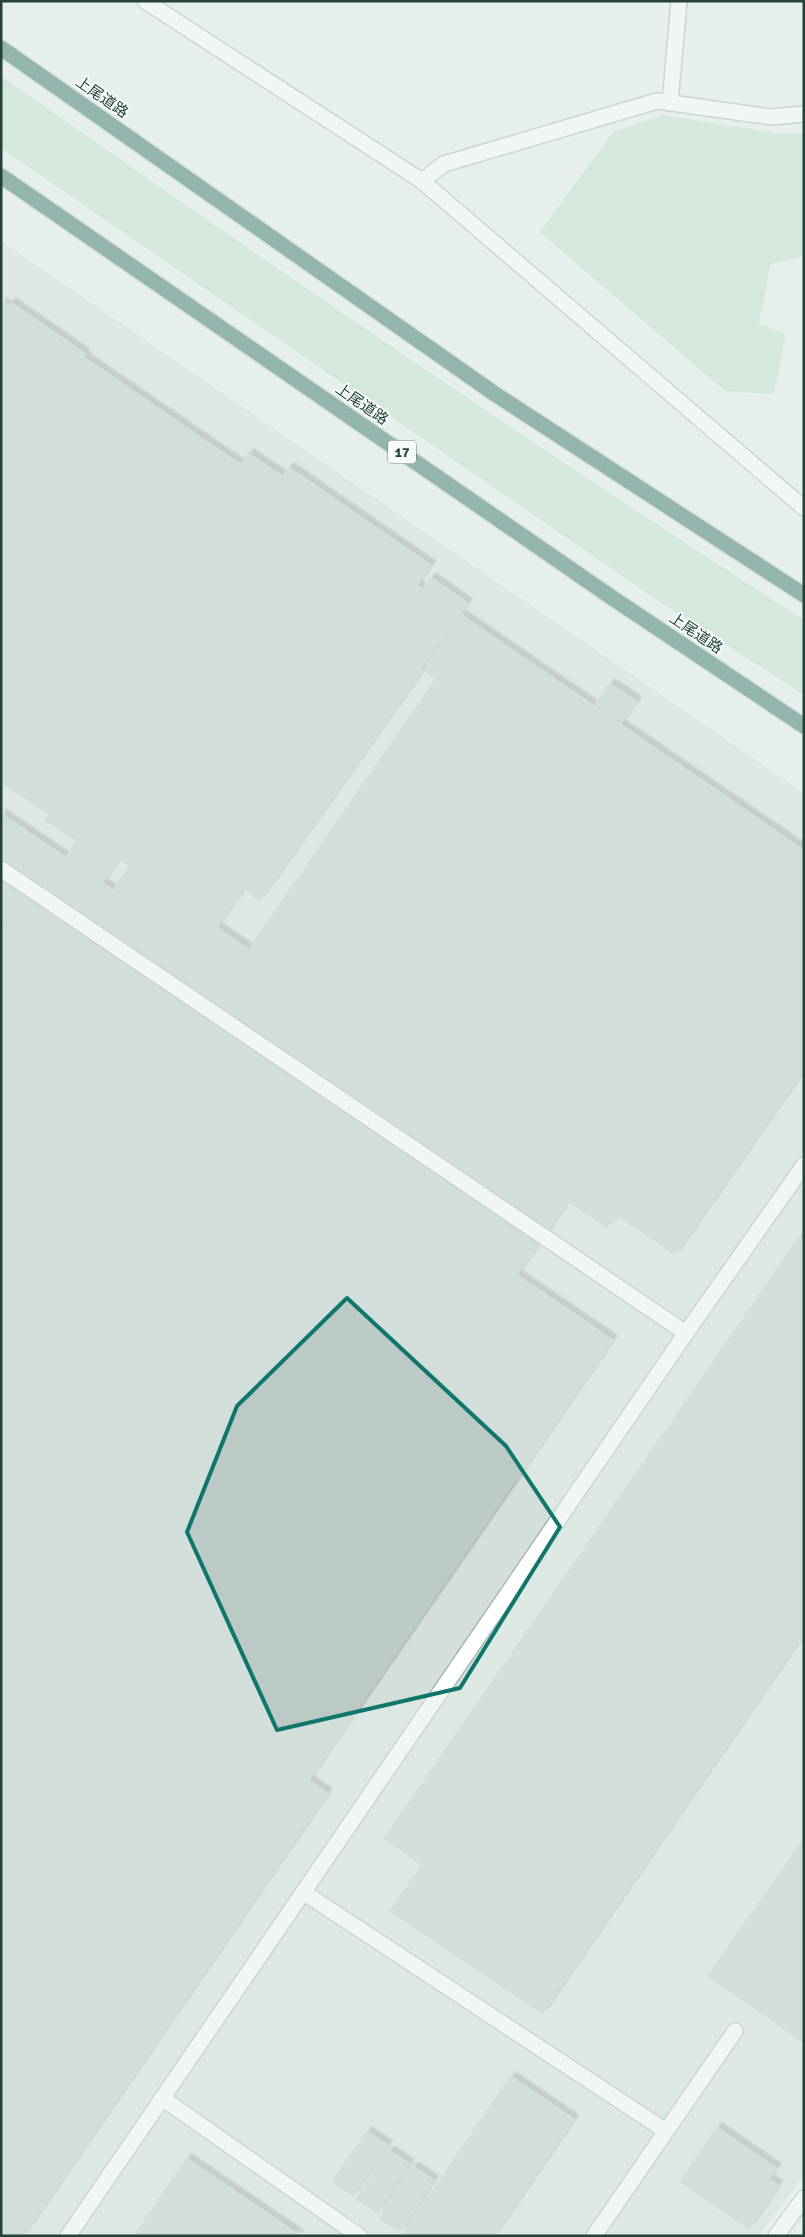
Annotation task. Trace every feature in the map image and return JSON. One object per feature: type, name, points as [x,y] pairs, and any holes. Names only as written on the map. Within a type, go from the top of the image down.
[{"type":"highway","name":"上尾道路","points":[[1,48],[495,394],[804,595]]},
{"type":"highway","name":"上尾道路","points":[[1,176],[611,597],[804,726]]},
{"type":"street","points":[[145,1],[422,181],[804,508]]},
{"type":"street","points":[[670,103],[678,1]]},
{"type":"street","points":[[422,181],[444,164],[657,101],[771,117],[804,114]]},
{"type":"street","points":[[1,869],[686,1333]]},
{"type":"street","points":[[68,2236],[686,1333],[804,1165]]},
{"type":"street","points":[[303,1892],[666,2131]]},
{"type":"street","points":[[594,2236],[735,2031]]},
{"type":"street","points":[[162,2098],[359,2236]]},
{"type":"street","points":[[776,2236],[804,2198]]},
{"type":"highlighted area","points":[[347,1298],[506,1446],[560,1527],[460,1688],[277,1730],[187,1532],[237,1406]]},
{"type":"shaded area","points":[[1,241],[804,793],[804,2176],[759,2236],[1,2236]]},
{"type":"green space","points":[[1,76],[400,352],[804,620],[804,695],[654,598],[1,148]]},
{"type":"green space","points":[[663,115],[775,133],[804,133],[804,256],[771,264],[759,324],[786,334],[774,394],[725,391],[540,232],[613,132]]},
{"type":"building","points":[[1,302],[8,306],[11,302],[86,354],[84,357],[240,464],[249,453],[283,476],[289,467],[431,565],[417,585],[421,588],[288,778],[274,768],[256,794],[115,697],[38,807],[1,782]]},
{"type":"building","points":[[431,577],[468,603],[422,668],[385,642]]},
{"type":"building","points":[[462,615],[804,850],[804,1070],[675,1255],[617,1215],[607,1228],[114,889],[129,867],[249,949],[436,679],[424,671]]},
{"type":"building","points":[[384,643],[423,670],[260,900],[244,889],[295,816],[273,800]]},
{"type":"building","points":[[610,683],[637,701],[621,723],[595,704]]},
{"type":"building","points":[[115,697],[256,794],[274,768],[288,778],[273,800],[295,816],[217,927],[119,859],[103,882],[66,857],[77,841],[45,820],[49,814],[38,807]]},
{"type":"building","points":[[1,813],[568,1202],[517,1275],[1,922]]},
{"type":"building","points":[[1,922],[613,1340],[309,1780],[328,1793],[23,2236],[1,2236]]},
{"type":"building","points":[[800,1236],[804,1239],[804,1645],[798,1642],[542,2014],[390,1911],[422,1865],[384,1839]]},
{"type":"building","points":[[804,1839],[804,2043],[708,1976]]},
{"type":"building","points":[[511,2076],[574,2119],[494,2236],[406,2236],[403,2234]]},
{"type":"building","points":[[717,2127],[777,2168],[769,2179],[779,2185],[749,2229],[680,2182]]},
{"type":"building","points":[[367,2131],[388,2145],[353,2196],[332,2182]]},
{"type":"building","points":[[389,2150],[410,2164],[378,2213],[356,2200]]},
{"type":"building","points":[[187,2158],[301,2236],[134,2236]]},
{"type":"building","points":[[413,2166],[434,2180],[401,2232],[379,2219]]}]
